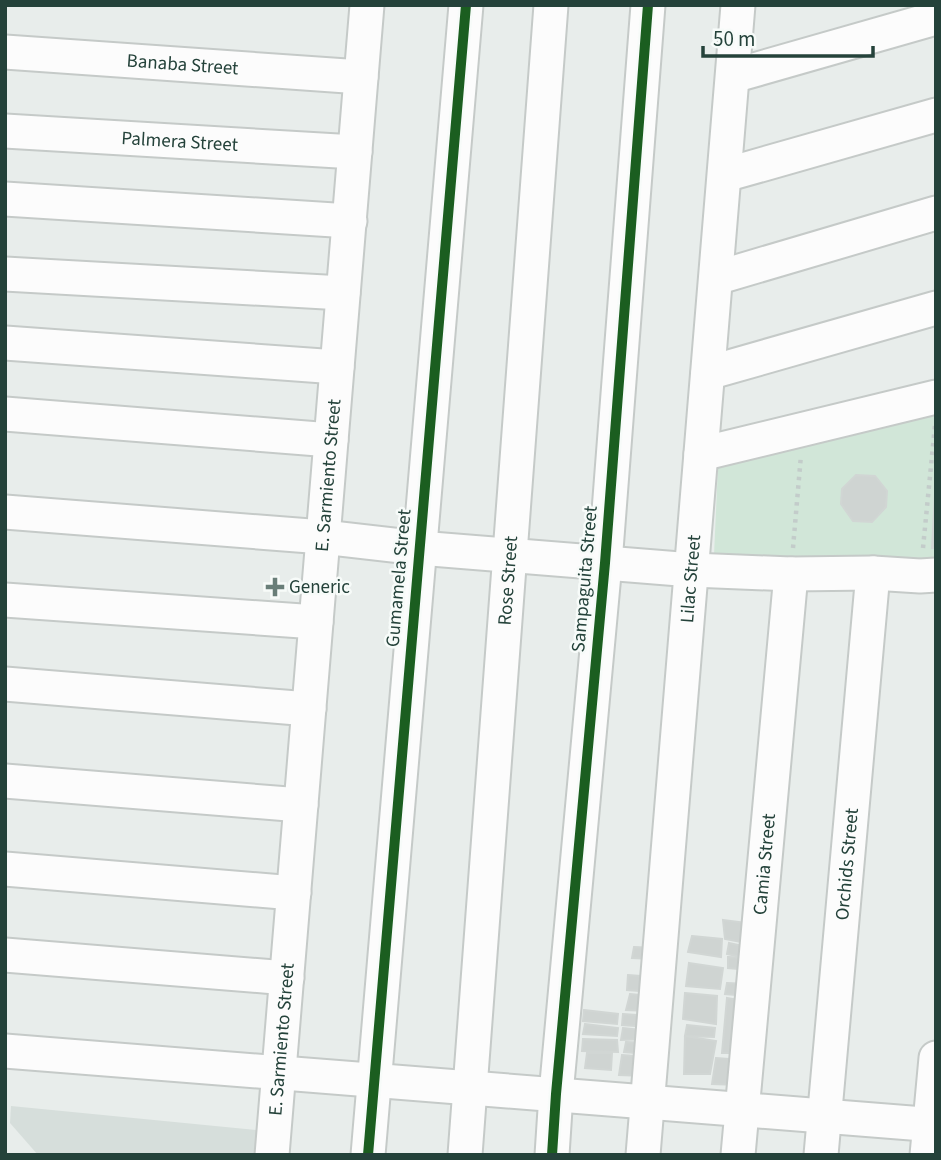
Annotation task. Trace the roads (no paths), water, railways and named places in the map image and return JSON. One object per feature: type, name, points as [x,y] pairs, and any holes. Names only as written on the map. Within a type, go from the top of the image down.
[{"type":"street","name":"E. Sarmiento Street","points":[[272,1155],[367,5]]},
{"type":"street","name":"Gumamela Street","points":[[368,1155],[466,5]]},
{"type":"street","name":"Rose Street","points":[[465,1155],[551,5]]},
{"type":"street","name":"Sampaguita Street","points":[[552,1155],[605,563],[648,5]]},
{"type":"street","name":"Lilac Street","points":[[643,1155],[738,5]]},
{"type":"street","points":[[733,76],[936,18]]},
{"type":"street","name":"Banaba Street","points":[[5,52],[361,77]]},
{"type":"street","points":[[724,175],[936,115]]},
{"type":"street","name":"Palmera Street","points":[[5,131],[355,152]]},
{"type":"street","points":[[5,199],[349,221]]},
{"type":"street","points":[[716,278],[936,213]]},
{"type":"street","points":[[5,274],[344,293]]},
{"type":"street","points":[[708,373],[936,308]]},
{"type":"street","points":[[5,343],[337,367]]},
{"type":"street","points":[[701,454],[936,397]]},
{"type":"street","points":[[5,414],[331,440]]},
{"type":"street","points":[[5,512],[692,569],[791,574],[928,575]]},
{"type":"street","name":"Orchids Street","points":[[821,1155],[873,573]]},
{"type":"street","name":"Camia Street","points":[[737,1155],[791,574]]},
{"type":"street","points":[[5,600],[316,622]]},
{"type":"street","points":[[5,684],[309,709]]},
{"type":"street","points":[[5,781],[301,805]]},
{"type":"street","points":[[5,869],[294,893]]},
{"type":"street","points":[[5,955],[287,978]]},
{"type":"street","points":[[5,1051],[824,1115],[931,1134],[936,1058]]},
{"type":"place","name":"Generic","points":[[275,587]]}]
